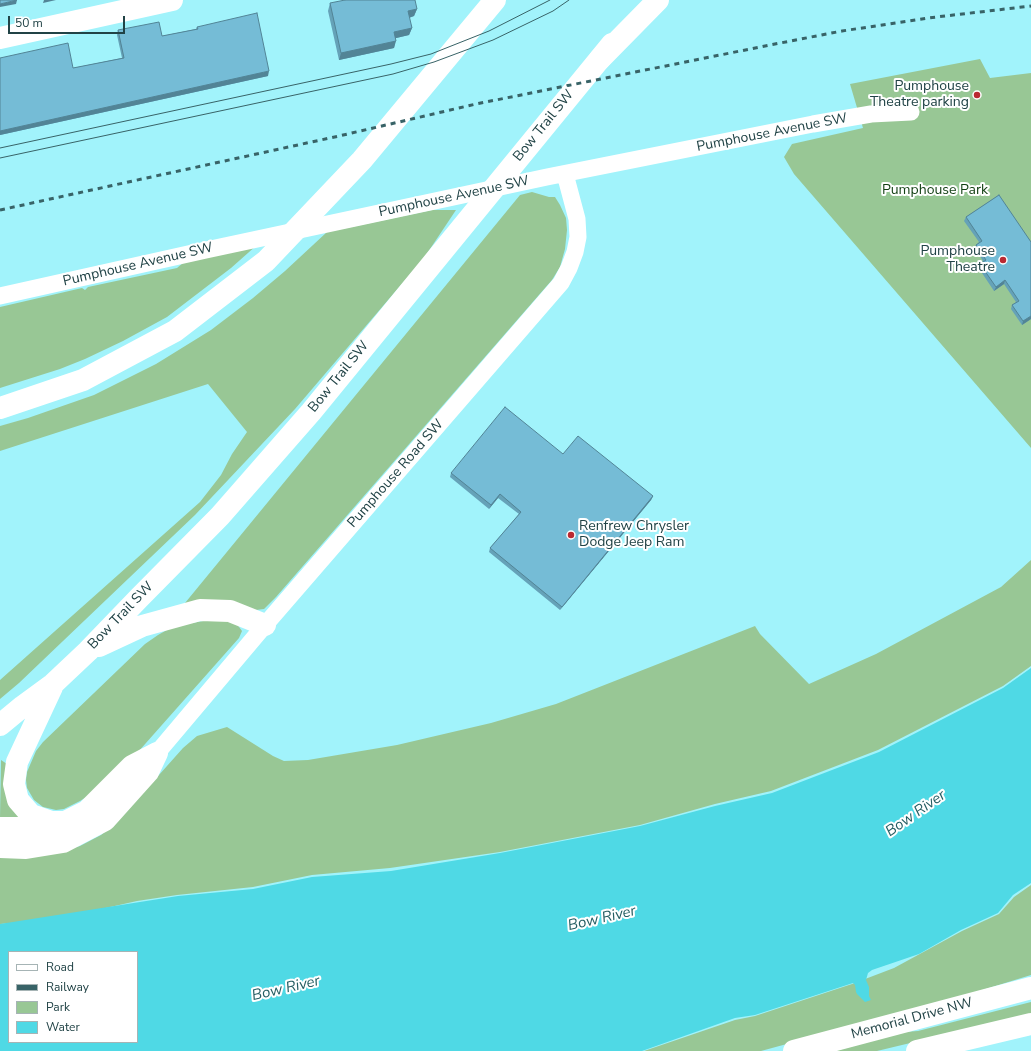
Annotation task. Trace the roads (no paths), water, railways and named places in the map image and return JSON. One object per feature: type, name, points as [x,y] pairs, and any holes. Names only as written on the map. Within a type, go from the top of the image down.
[{"type":"main road","points":[[0,38],[172,0]]},
{"type":"main road","points":[[0,408],[83,380],[175,331],[266,261],[362,160],[495,0]]},
{"type":"main road","name":"Bow Trail SW","points":[[0,725],[53,684],[88,651],[220,516],[310,412],[648,0]]},
{"type":"main road","points":[[600,59],[658,0]]},
{"type":"main road","points":[[88,651],[142,626],[200,610],[230,611],[265,625]]},
{"type":"main road","points":[[53,684],[17,762],[14,784],[18,800],[31,815],[51,822],[65,822]]},
{"type":"main road","points":[[0,738],[23,706]]},
{"type":"main road","points":[[0,828],[33,828],[65,822],[87,811],[132,766],[157,753]]},
{"type":"main road","points":[[0,847],[26,848],[63,842],[105,820],[148,772],[157,753]]},
{"type":"main road","name":"Memorial Drive NW","points":[[794,1051],[1031,988]]},
{"type":"main road","points":[[920,1050],[1031,1024]]},
{"type":"street","name":"Pumphouse Avenue SW","points":[[0,296],[206,250],[565,174],[813,124],[871,114],[911,112]]},
{"type":"street","name":"Pumphouse Road SW","points":[[157,753],[265,625],[561,283],[573,257],[578,237],[577,218],[565,174]]},
{"type":"street","points":[[0,715],[23,706]]},
{"type":"water","name":"Bow River","points":[[1031,668],[1031,883],[1013,895],[998,913],[961,930],[919,954],[872,970],[868,973],[866,980],[869,987],[869,996],[871,1000],[865,1002],[857,994],[853,983],[755,1015],[735,1018],[642,1051],[0,1051],[0,924],[178,896],[253,889],[312,877],[391,871],[500,853],[640,826],[715,806],[772,793],[879,752],[1003,688]]},
{"type":"tram line","points":[[0,148],[391,64],[431,54],[489,31],[550,0]]},
{"type":"tram line","points":[[0,158],[393,74],[434,62],[493,40],[553,11],[569,0]]},
{"type":"railway","points":[[0,210],[339,136],[476,104],[770,45],[842,31],[928,18],[1031,6]]},
{"type":"place","name":"Pumphouse Theatre parking","points":[[977,95]]},
{"type":"place","name":"Pumphouse Theatre","points":[[1003,260]]},
{"type":"place","name":"Renfrew Chrysler Dodge Jeep Ram","points":[[571,535]]},
{"type":"park label","name":"Pumphouse Park","points":[[935,191]]}]
